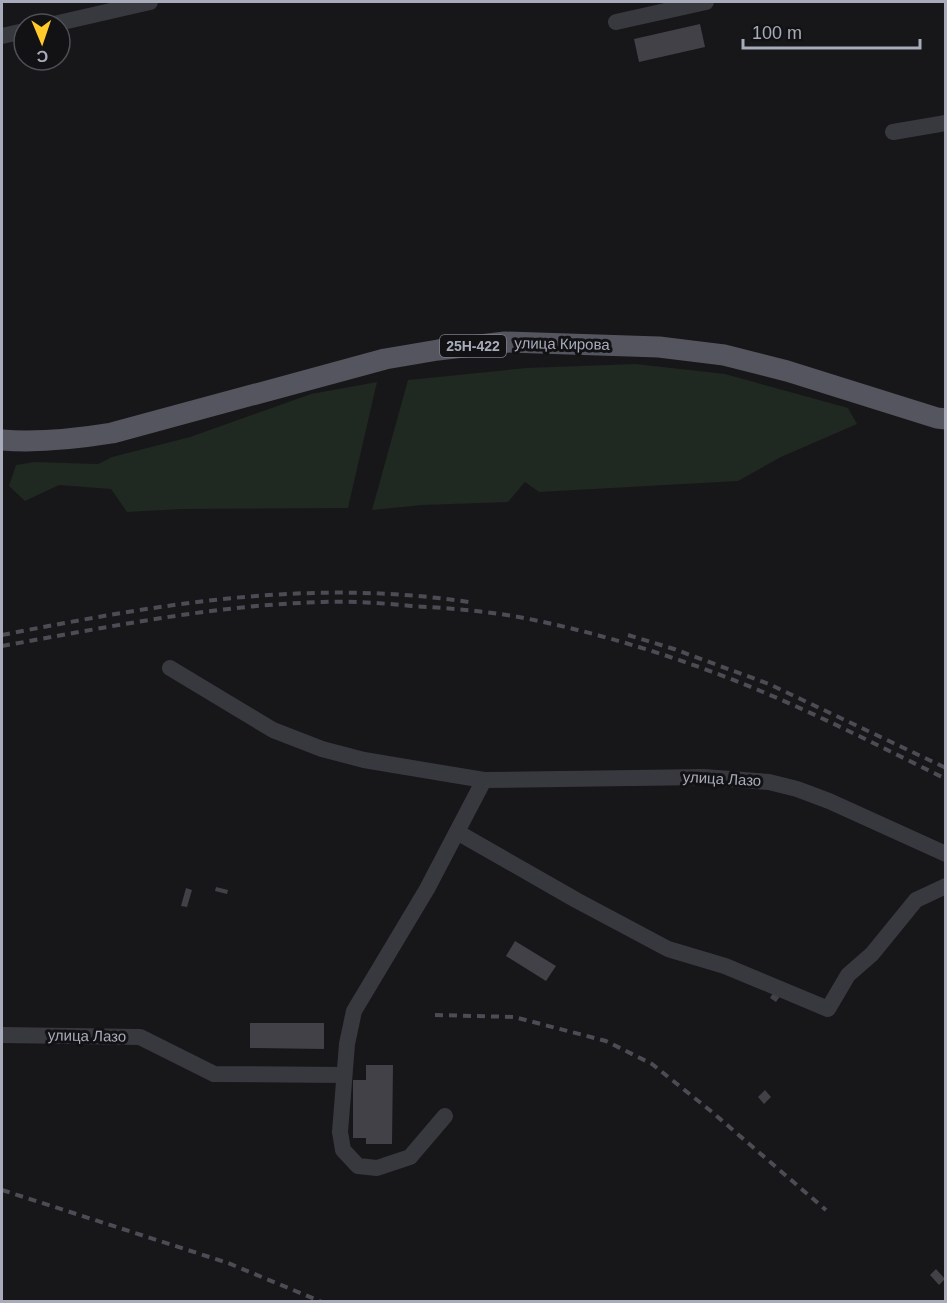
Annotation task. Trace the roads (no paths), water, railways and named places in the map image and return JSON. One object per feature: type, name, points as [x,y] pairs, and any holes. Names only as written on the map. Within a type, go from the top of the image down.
[{"type":"main road","name":"улица Кирова","points":[[2,440],[35,442],[70,440],[112,433],[385,358],[505,342],[659,346],[724,355],[787,371],[945,419]]},
{"type":"street","points":[[72,20],[150,2]]},
{"type":"street","points":[[616,22],[706,2]]},
{"type":"street","points":[[893,132],[945,123]]},
{"type":"street","name":"улица Лазо","points":[[170,668],[273,730],[322,749],[364,760],[484,780],[704,777],[769,782],[829,801],[945,854]]},
{"type":"street","points":[[445,1116],[410,1157],[377,1168],[358,1166],[343,1150],[340,1132],[344,1075],[347,1044],[354,1011],[427,889],[484,780]]},
{"type":"street","points":[[457,832],[668,949],[724,966],[828,1009],[848,975],[872,954],[916,900],[945,886]]},
{"type":"street","name":"улица Лазо","points":[[2,1035],[140,1037],[214,1074],[344,1075]]},
{"type":"railway","points":[[2,635],[119,613],[234,598],[350,593],[409,595],[469,602]]},
{"type":"railway","points":[[2,646],[202,612],[283,604],[367,602],[496,613],[585,632],[705,669],[809,712],[946,779]]},
{"type":"railway","points":[[628,635],[674,649],[769,684],[946,768]]},
{"type":"railway","points":[[435,1015],[514,1017],[606,1041],[652,1064],[826,1210]]},
{"type":"railway","points":[[2,1190],[228,1263],[322,1302]]}]
